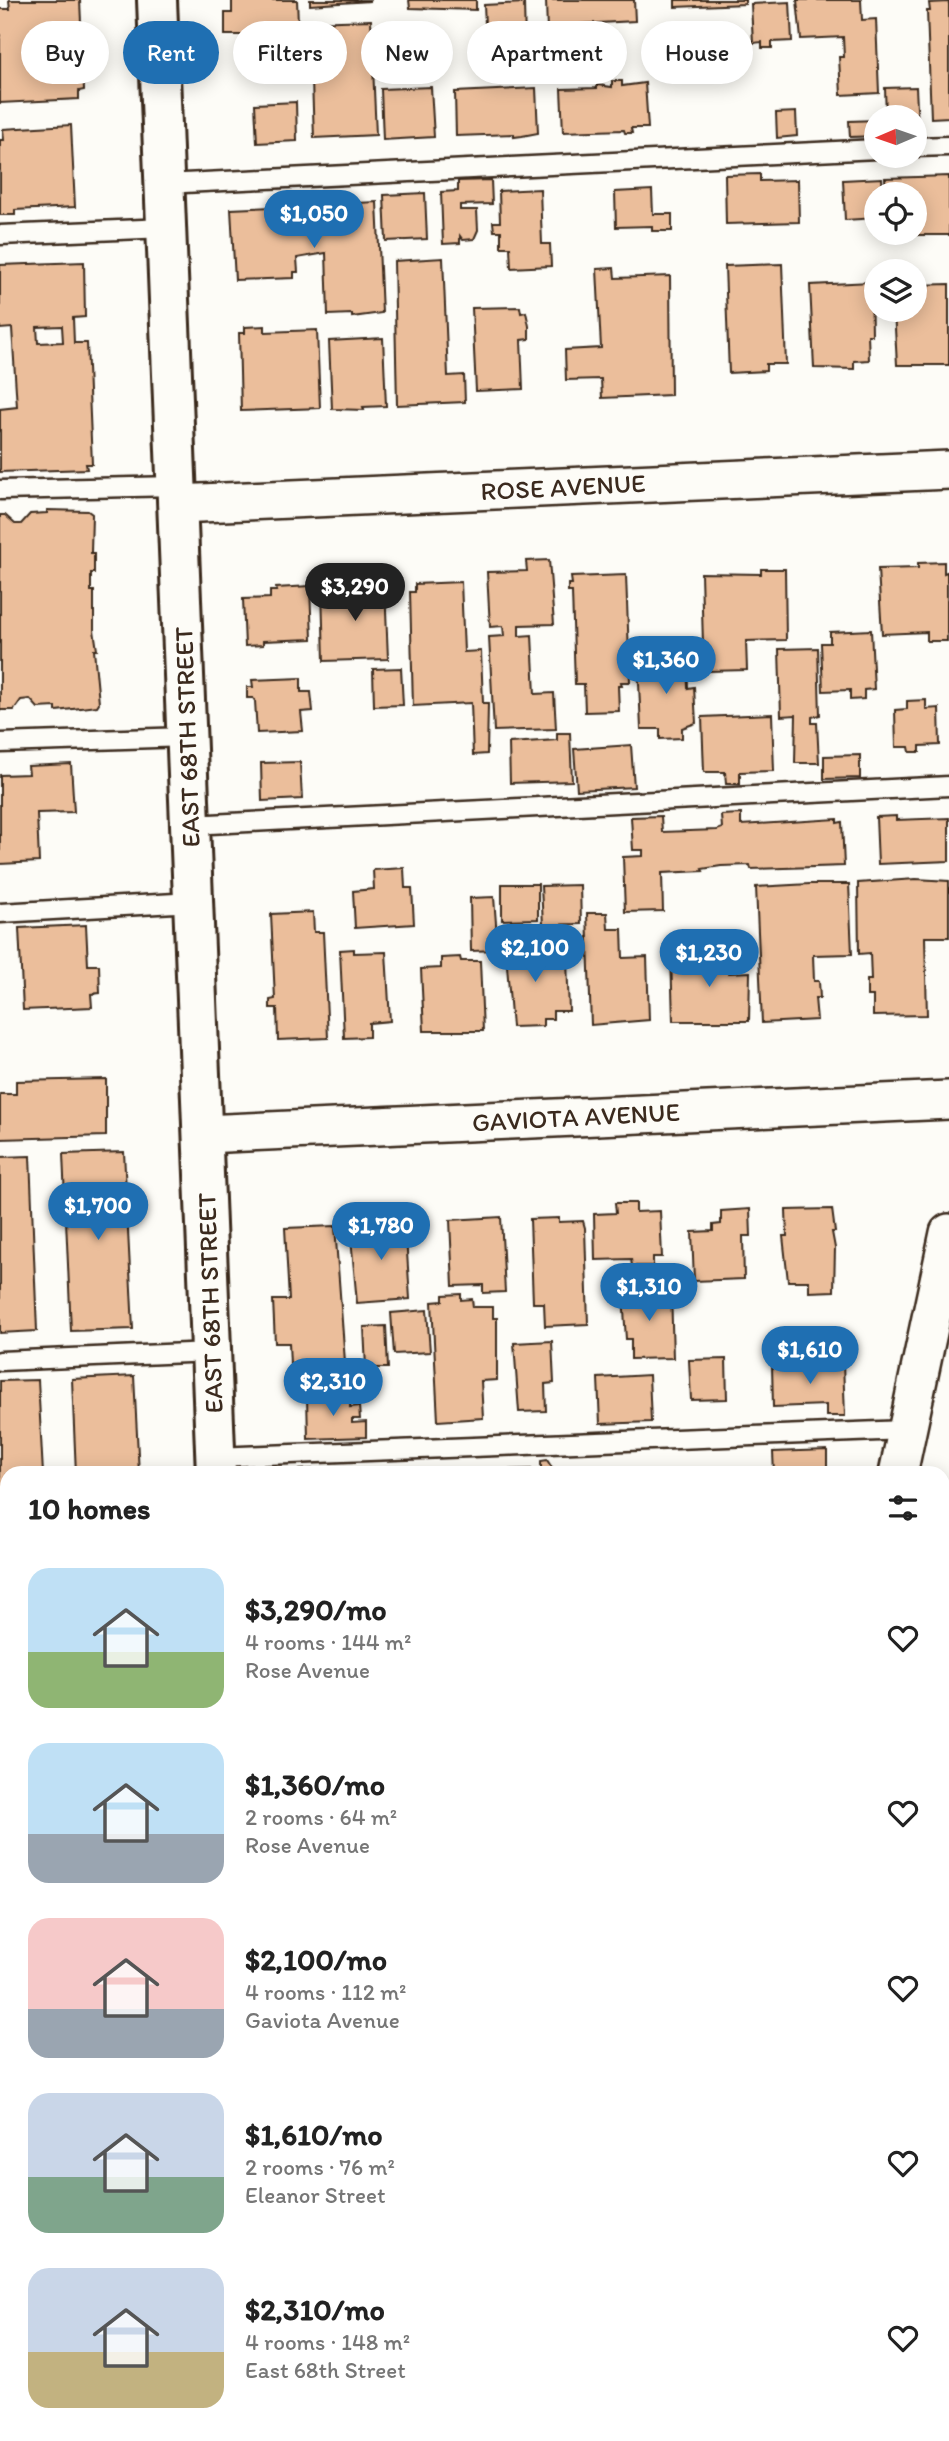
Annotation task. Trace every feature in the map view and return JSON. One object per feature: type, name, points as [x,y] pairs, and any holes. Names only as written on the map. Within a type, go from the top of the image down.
[{"type":"street","name":"EAST 68TH STREET","points":[[157,0],[216,1465]]},
{"type":"street","name":"ROSE AVENUE","points":[[177,495],[949,470]]},
{"type":"street","name":"GAVIOTA AVENUE","points":[[203,1134],[949,1100]]},
{"type":"street","points":[[899,1466],[949,1233]]},
{"type":"lane","points":[[928,147],[949,146]]},
{"type":"lane","points":[[164,184],[864,150]]},
{"type":"lane","points":[[0,235],[166,228]]},
{"type":"lane","points":[[0,490],[177,495]]},
{"type":"lane","points":[[0,743],[187,737]]},
{"type":"lane","points":[[190,825],[949,786]]},
{"type":"lane","points":[[0,913],[194,902]]},
{"type":"lane","points":[[0,1361],[211,1352]]},
{"type":"lane","points":[[216,1465],[905,1430]]},
{"type":"building","points":[[9,0],[80,0],[81,21],[21,21],[21,84],[84,84],[84,90],[79,91],[79,99],[0,103],[0,9],[10,9]]},
{"type":"building","points":[[232,0],[297,0],[298,21],[233,21],[233,35],[225,35],[225,13],[232,13]]},
{"type":"building","points":[[310,0],[370,0],[370,1],[310,5]]},
{"type":"building","points":[[409,0],[476,0],[476,10],[410,8]]},
{"type":"building","points":[[546,0],[634,0],[635,21],[547,21]]},
{"type":"building","points":[[675,0],[745,0],[745,4],[675,7]]},
{"type":"building","points":[[797,0],[861,0],[862,20],[876,19],[879,93],[841,95],[839,57],[844,57],[843,37],[801,39]]},
{"type":"building","points":[[790,2],[792,41],[772,42],[772,48],[762,48],[762,42],[753,43],[751,4]]},
{"type":"building","points":[[949,2],[949,117],[931,118],[927,11],[930,11],[929,3]]},
{"type":"building","points":[[524,3],[524,21],[485,21],[484,5]]},
{"type":"building","points":[[371,20],[361,21],[361,84],[374,84],[376,135],[314,138],[312,84],[347,84],[347,21],[340,21]]},
{"type":"building","points":[[612,84],[645,84],[648,128],[631,128],[632,133],[625,133],[624,130],[563,132],[561,89],[597,88],[597,85],[612,87]]},
{"type":"building","points":[[431,87],[434,137],[383,140],[381,89]]},
{"type":"building","points":[[916,87],[917,105],[886,105],[885,88]]},
{"type":"building","points":[[536,88],[538,133],[514,137],[514,134],[456,136],[455,92]]},
{"type":"building","points":[[296,102],[297,141],[257,143],[255,104]]},
{"type":"building","points":[[796,112],[797,136],[777,138],[776,113]]},
{"type":"building","points":[[864,120],[864,136],[850,137],[849,121]]},
{"type":"building","points":[[71,125],[75,207],[15,210],[15,215],[0,215],[0,140],[4,140],[3,129]]},
{"type":"building","points":[[760,174],[760,181],[798,180],[799,222],[726,224],[725,175]]},
{"type":"building","points":[[949,176],[949,235],[927,235],[927,182],[885,182],[885,178]]},
{"type":"building","points":[[882,178],[882,182],[864,182],[864,219],[845,220],[843,180]]},
{"type":"building","points":[[491,180],[492,204],[460,205],[460,210],[477,210],[478,230],[474,239],[463,240],[460,236],[460,243],[443,244],[441,192],[458,191],[458,181]]},
{"type":"building","points":[[540,189],[542,244],[550,244],[551,266],[511,268],[510,247],[501,247],[501,231],[494,231],[493,222],[500,222],[499,191]]},
{"type":"building","points":[[652,190],[653,214],[672,214],[672,231],[652,231],[652,226],[616,227],[615,192]]},
{"type":"building","points":[[425,193],[427,239],[386,241],[384,195]]},
{"type":"building","points":[[377,202],[382,313],[352,317],[352,314],[328,315],[326,253],[297,258],[298,272],[294,272],[294,278],[235,280],[231,209]]},
{"type":"building","points":[[443,258],[448,376],[464,375],[465,402],[397,405],[394,261]]},
{"type":"building","points":[[84,262],[85,317],[73,318],[74,343],[87,343],[92,464],[86,464],[87,469],[0,472],[0,409],[17,407],[12,328],[0,329],[0,265]],"holes":[[[62,326],[63,342],[38,343],[37,327]]]},
{"type":"building","points":[[782,264],[786,364],[766,364],[766,371],[729,373],[725,266]]},
{"type":"building","points":[[614,268],[615,278],[670,276],[671,395],[602,398],[601,379],[566,380],[565,350],[601,348],[597,269]]},
{"type":"building","points":[[864,282],[864,322],[872,322],[872,335],[868,335],[869,360],[854,361],[854,369],[814,368],[810,285]]},
{"type":"building","points":[[949,284],[949,365],[897,365],[895,322],[927,322],[927,285]]},
{"type":"building","points":[[520,307],[521,313],[526,312],[529,326],[529,339],[521,340],[523,389],[476,391],[472,308]]},
{"type":"building","points":[[265,326],[265,332],[317,330],[320,408],[241,411],[239,333],[245,333],[245,327]]},
{"type":"building","points":[[383,338],[386,406],[363,407],[364,410],[332,409],[329,341]]},
{"type":"building","points":[[47,510],[88,511],[92,514],[91,553],[94,553],[94,573],[91,573],[91,591],[94,591],[97,650],[94,650],[99,703],[97,706],[56,711],[56,707],[38,708],[30,699],[21,700],[14,710],[0,710],[0,515],[5,515],[15,524],[21,524],[30,514],[47,513]]},
{"type":"building","points":[[549,560],[554,624],[519,625],[519,636],[532,635],[535,694],[554,693],[556,729],[494,731],[489,637],[504,636],[503,626],[490,627],[487,572],[527,571],[526,561]]},
{"type":"building","points":[[944,562],[944,573],[947,572],[947,641],[927,641],[927,632],[882,634],[878,569],[918,568],[918,563]]},
{"type":"building","points":[[761,569],[785,569],[786,640],[746,641],[747,670],[708,671],[707,644],[703,644],[701,573],[761,574]]},
{"type":"building","points":[[626,575],[630,682],[621,682],[622,686],[618,686],[619,711],[585,712],[584,684],[575,684],[572,592],[568,592],[568,584],[572,584],[571,577]]},
{"type":"building","points":[[359,580],[359,586],[385,586],[388,659],[324,661],[322,588],[343,588],[343,581]]},
{"type":"building","points":[[461,582],[464,652],[481,651],[483,703],[488,703],[487,754],[473,755],[471,703],[413,706],[410,592],[415,592],[415,584]]},
{"type":"building","points":[[310,586],[312,639],[263,641],[263,645],[245,646],[243,599],[270,598],[270,591],[277,591],[276,588]]},
{"type":"building","points":[[871,630],[874,689],[864,690],[864,699],[850,700],[850,690],[823,691],[821,643],[830,643],[830,632]]},
{"type":"building","points":[[818,648],[820,715],[812,717],[812,723],[817,723],[819,763],[795,763],[796,715],[781,716],[779,649]]},
{"type":"building","points":[[669,656],[669,659],[687,659],[688,688],[694,687],[696,723],[682,728],[682,738],[660,739],[660,729],[641,729],[638,660]]},
{"type":"building","points":[[401,668],[403,705],[374,706],[373,669]]},
{"type":"building","points":[[301,678],[301,692],[311,692],[313,711],[301,712],[303,731],[257,733],[255,701],[253,698],[247,698],[247,687],[253,687],[252,680]]},
{"type":"building","points":[[926,700],[926,709],[939,708],[940,745],[920,746],[920,752],[910,752],[909,747],[896,747],[895,710],[907,709],[907,701]]},
{"type":"building","points":[[772,714],[774,771],[740,772],[740,784],[726,784],[725,772],[704,772],[702,717]]},
{"type":"building","points":[[557,733],[570,733],[572,781],[510,783],[509,743],[557,740]]},
{"type":"building","points":[[631,745],[634,787],[577,790],[574,749]]},
{"type":"building","points":[[860,755],[860,778],[824,779],[824,756]]},
{"type":"building","points":[[300,762],[302,799],[262,801],[261,763]]},
{"type":"building","points":[[71,764],[74,812],[37,813],[39,862],[0,864],[0,775],[29,774],[28,766]]},
{"type":"building","points":[[741,814],[741,825],[837,819],[837,823],[842,822],[844,866],[751,869],[750,865],[721,866],[702,869],[703,871],[662,873],[663,911],[625,912],[623,857],[643,856],[643,850],[633,850],[631,817],[661,816],[662,832],[717,830],[722,828],[721,815]]},
{"type":"building","points":[[896,816],[896,820],[949,818],[949,861],[878,864],[876,817]]},
{"type":"building","points":[[404,868],[405,888],[412,888],[414,924],[355,928],[353,891],[374,889],[373,870]]},
{"type":"building","points":[[916,879],[949,881],[949,937],[925,937],[927,1015],[873,1016],[873,996],[867,996],[867,980],[871,980],[870,953],[859,954],[858,883]]},
{"type":"building","points":[[502,884],[538,884],[538,919],[502,920]]},
{"type":"building","points":[[849,884],[852,954],[813,955],[814,981],[819,981],[820,998],[815,998],[817,1020],[762,1023],[756,887]]},
{"type":"building","points":[[580,885],[581,924],[543,925],[541,886]]},
{"type":"building","points":[[494,897],[498,950],[471,951],[470,898]]},
{"type":"building","points":[[313,912],[314,932],[323,932],[328,1038],[278,1040],[277,1008],[270,1008],[270,1000],[275,999],[271,914]]},
{"type":"building","points":[[587,913],[607,913],[608,929],[622,929],[623,958],[647,957],[649,1020],[591,1025]]},
{"type":"building","points":[[86,925],[88,965],[99,965],[100,993],[91,994],[92,1007],[23,1010],[19,928]]},
{"type":"building","points":[[542,939],[542,954],[549,954],[549,961],[567,960],[569,1011],[553,1011],[553,1019],[543,1019],[543,1026],[512,1027],[505,941]]},
{"type":"building","points":[[354,949],[354,953],[386,952],[390,1021],[369,1023],[369,1037],[344,1038],[340,950]]},
{"type":"building","points":[[729,953],[729,973],[750,972],[749,1021],[673,1021],[671,955]]},
{"type":"building","points":[[460,957],[461,961],[480,961],[483,1031],[424,1031],[421,969],[441,968],[441,958]]},
{"type":"building","points":[[106,1079],[106,1136],[0,1139],[0,1094],[16,1094],[16,1081]]},
{"type":"building","points":[[124,1152],[133,1329],[71,1331],[63,1154]]},
{"type":"building","points":[[30,1156],[37,1331],[0,1333],[0,1157]]},
{"type":"building","points":[[615,1203],[636,1203],[636,1212],[660,1211],[662,1257],[653,1257],[653,1266],[632,1266],[631,1259],[595,1260],[594,1214],[616,1213]]},
{"type":"building","points":[[750,1209],[751,1236],[743,1236],[744,1279],[694,1281],[692,1232],[713,1231],[713,1225],[721,1224],[721,1211]]},
{"type":"building","points":[[832,1209],[835,1232],[832,1232],[835,1248],[834,1291],[809,1292],[809,1281],[788,1281],[783,1236],[787,1236],[786,1210]]},
{"type":"building","points":[[501,1217],[505,1292],[483,1293],[483,1285],[453,1286],[450,1220]]},
{"type":"building","points":[[559,1218],[559,1222],[583,1221],[585,1228],[588,1324],[545,1326],[544,1303],[533,1303],[530,1219]]},
{"type":"building","points":[[405,1221],[410,1299],[357,1303],[350,1227]]},
{"type":"building","points":[[335,1226],[345,1362],[290,1364],[289,1343],[275,1343],[273,1300],[289,1300],[285,1228]]},
{"type":"building","points":[[649,1288],[671,1290],[673,1358],[631,1359],[631,1339],[626,1339],[623,1296],[628,1295],[628,1291]]},
{"type":"building","points":[[461,1294],[461,1300],[472,1299],[473,1307],[493,1307],[493,1318],[497,1318],[497,1380],[481,1381],[483,1418],[438,1421],[432,1302],[443,1301],[443,1295]]},
{"type":"building","points":[[427,1310],[430,1352],[394,1354],[391,1313]]},
{"type":"building","points":[[386,1326],[388,1368],[366,1368],[364,1327]]},
{"type":"building","points":[[552,1341],[554,1383],[545,1384],[546,1411],[519,1412],[514,1343]]},
{"type":"building","points":[[827,1357],[827,1363],[843,1363],[845,1416],[826,1416],[826,1405],[773,1407],[772,1364],[819,1364],[819,1358]]},
{"type":"building","points":[[726,1359],[727,1399],[691,1400],[689,1360]]},
{"type":"building","points":[[649,1375],[651,1422],[600,1424],[598,1378]]},
{"type":"building","points":[[134,1376],[139,1466],[76,1466],[72,1379]]},
{"type":"building","points":[[38,1380],[43,1466],[0,1466],[0,1381]]},
{"type":"building","points":[[351,1395],[350,1407],[359,1406],[360,1419],[352,1419],[352,1423],[366,1422],[366,1437],[308,1439],[307,1396]]},
{"type":"building","points":[[827,1450],[827,1466],[774,1466],[773,1452]]},
{"type":"building","points":[[547,1460],[551,1466],[541,1466],[541,1461]]}]
